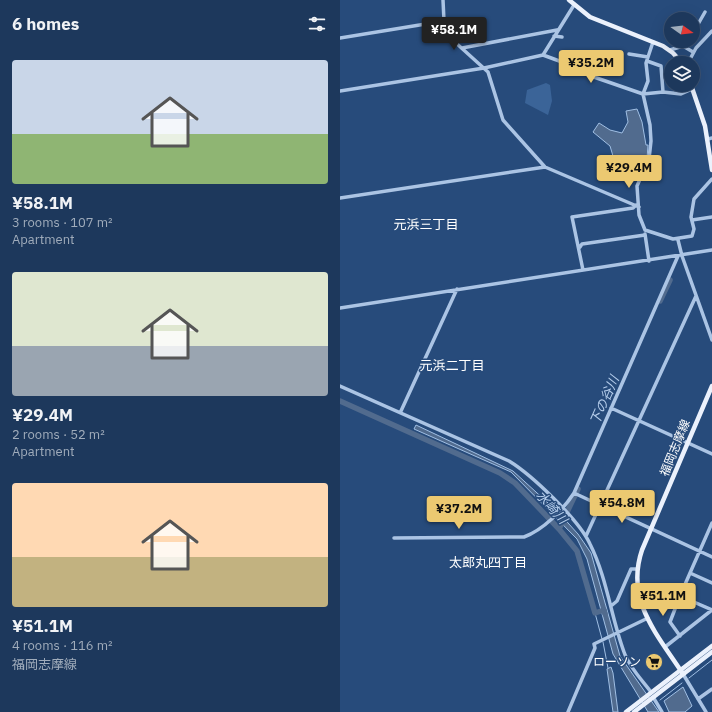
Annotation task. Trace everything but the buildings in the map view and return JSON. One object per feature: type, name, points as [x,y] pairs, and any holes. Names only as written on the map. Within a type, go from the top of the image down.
[{"type":"main road","points":[[569,0],[590,17],[653,42],[670,50],[676,56]]},
{"type":"main road","points":[[694,92],[710,139],[712,170]]},
{"type":"main road","name":"福岡志摩線","points":[[682,672],[648,618],[637,592],[637,568],[642,550],[712,386]]},
{"type":"main road","points":[[682,672],[712,646]]},
{"type":"main road","points":[[626,712],[641,703],[682,672],[712,652]]},
{"type":"main road","points":[[634,712],[641,703]]},
{"type":"street","points":[[443,0],[444,21],[448,32],[462,48],[488,72],[503,120],[545,167],[637,206]]},
{"type":"street","points":[[543,55],[557,30],[574,5]]},
{"type":"street","points":[[700,21],[705,12]]},
{"type":"street","points":[[340,38],[444,21]]},
{"type":"street","points":[[462,48],[557,30]]},
{"type":"street","points":[[691,56],[712,31]]},
{"type":"street","points":[[554,36],[562,37]]},
{"type":"street","points":[[649,261],[645,230],[637,206],[637,186],[649,159],[652,134],[643,94],[648,81],[647,59],[653,42]]},
{"type":"street","points":[[670,50],[676,48]]},
{"type":"street","points":[[686,48],[693,52]]},
{"type":"street","points":[[629,54],[647,59],[661,66],[663,92]]},
{"type":"street","points":[[340,91],[484,68],[543,55],[562,62],[591,76],[643,94],[663,92],[681,94],[684,92]]},
{"type":"street","points":[[340,198],[545,167]]},
{"type":"street","points":[[645,230],[678,240],[692,236],[694,229],[692,220],[695,196],[705,188],[712,179]]},
{"type":"street","points":[[583,270],[580,247],[577,244],[572,218],[633,208],[637,206]]},
{"type":"street","points":[[692,220],[712,217]]},
{"type":"street","points":[[580,247],[582,244],[645,235]]},
{"type":"street","points":[[678,240],[680,256],[712,340]]},
{"type":"street","points":[[340,308],[712,250]]},
{"type":"street","points":[[394,538],[524,537],[532,534],[562,509],[575,494],[680,256]]},
{"type":"street","points":[[401,411],[457,289]]},
{"type":"street","points":[[586,536],[696,296]]},
{"type":"street","points":[[340,386],[390,409],[401,411],[510,461],[525,472],[567,513],[586,536],[600,568],[618,632],[628,660],[662,712]]},
{"type":"street","points":[[612,409],[712,454]]},
{"type":"street","points":[[575,494],[712,557]]},
{"type":"street","points":[[680,636],[670,622],[712,523]]},
{"type":"street","points":[[611,606],[617,601],[631,569],[637,568]]},
{"type":"street","points":[[690,573],[712,583]]},
{"type":"street","points":[[665,647],[712,610],[680,596]]},
{"type":"street","points":[[568,712],[595,648],[594,644],[648,618]]},
{"type":"street","points":[[682,672],[706,712]]},
{"type":"street","points":[[698,699],[712,689]]},
{"type":"shaded area","points":[[546,83],[550,85],[552,101],[548,115],[525,103],[527,90]]},
{"type":"water","points":[[637,109],[642,122],[646,145],[648,145],[647,159],[638,171],[616,166],[610,146],[593,132],[599,123],[610,130],[622,133],[628,122],[626,111]]},
{"type":"water","points":[[416,425],[513,471],[559,513],[578,534],[591,553],[620,656],[659,712],[648,712],[613,654],[587,559],[577,539],[511,472],[414,429]]},
{"type":"water","points":[[611,667],[618,712],[613,712],[607,669]]},
{"type":"water","points":[[683,687],[692,706],[685,712],[669,712],[664,701]]},
{"type":"waterway","name":"下の谷川","points":[[660,301],[670,280]]},
{"type":"waterway","name":"水崎川","points":[[340,401],[500,473],[515,483],[559,529],[577,551],[595,613],[604,610],[605,614]]},
{"type":"waterway","name":"下の谷川","points":[[559,529],[578,489]]},
{"type":"waterway","points":[[595,613],[602,639]]},
{"type":"waterway","points":[[603,642],[608,668]]},
{"type":"waterway","points":[[689,678],[712,660]]},
{"type":"waterway","points":[[660,700],[682,683]]},
{"type":"place","name":"ローソン","points":[[654,662]]},
{"type":"district","name":"元浜三丁目","points":[[426,224]]},
{"type":"district","name":"元浜二丁目","points":[[452,365]]},
{"type":"district","name":"太郎丸四丁目","points":[[488,562]]}]
